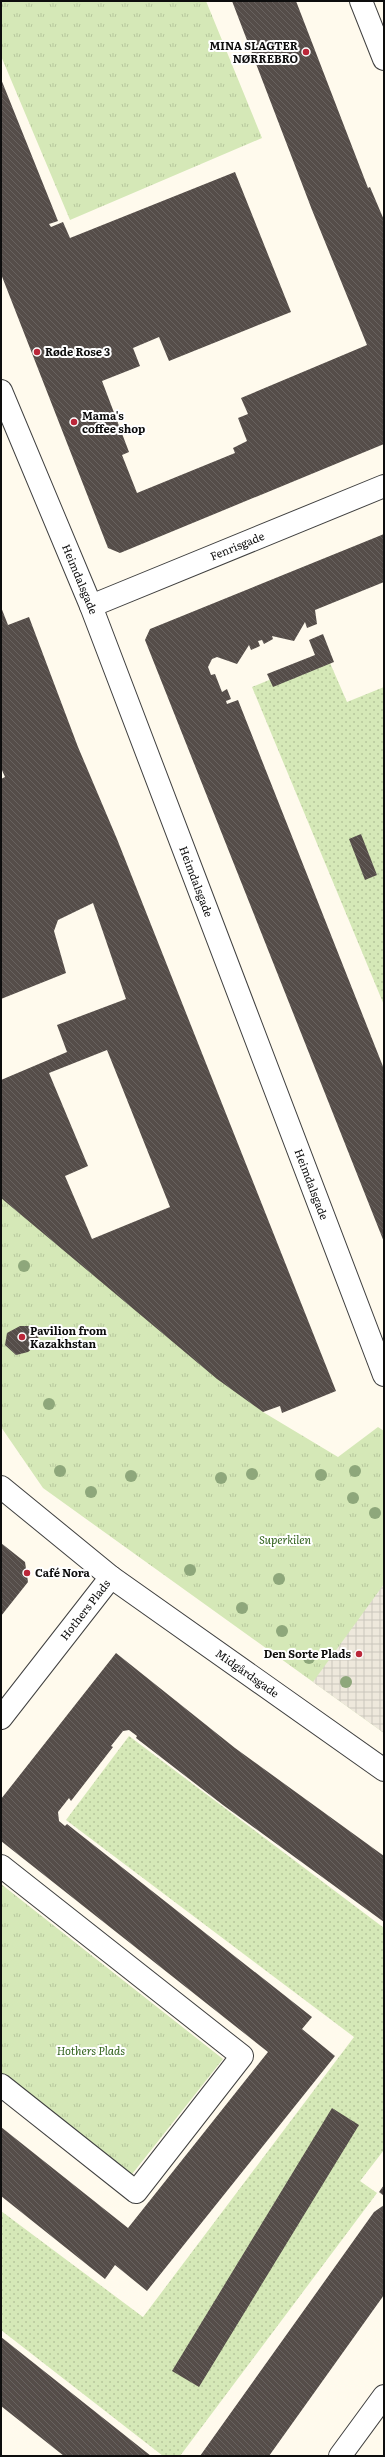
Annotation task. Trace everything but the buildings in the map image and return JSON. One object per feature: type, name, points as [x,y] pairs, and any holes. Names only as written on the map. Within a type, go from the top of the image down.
[{"type":"street","points":[[361,1],[384,59]]},
{"type":"street","name":"Heimdalsgade","points":[[1,391],[90,606],[384,1375]]},
{"type":"street","name":"Fenrisgade","points":[[90,606],[384,486]]},
{"type":"street","name":"Hothers Plads","points":[[1,1487],[111,1577],[1,1718]]},
{"type":"street","name":"Midgårdsgade","points":[[111,1577],[384,1770]]},
{"type":"street","points":[[1,1866],[242,2056],[136,2192],[1,2085]]},
{"type":"street","points":[[340,2456],[384,2396]]},
{"type":"green space","points":[[1,1],[206,1],[262,138],[70,220],[1,56]]},
{"type":"green space","points":[[327,656],[347,702],[384,687],[384,1005],[252,687]]},
{"type":"green space","name":"Superkilen","points":[[1,1197],[263,1412],[338,1457],[378,1427],[384,1431],[384,1733],[43,1488],[1,1427]]},
{"type":"green space","points":[[129,1736],[384,1928],[384,2150],[360,2181],[377,2193],[180,2456],[163,2456],[1,2330],[1,2211],[143,2317],[354,2037],[66,1820]]},
{"type":"green space","name":"Hothers Plads","points":[[1,1884],[223,2059],[129,2178],[1,2077]]},
{"type":"shaded area","name":"Den Sorte Plads","points":[[384,1584],[384,1733],[313,1682]]},
{"type":"place","name":"MINA SLAGTER NØRREBRO","points":[[306,52]]},
{"type":"place","name":"Røde Rose 3","points":[[37,352]]},
{"type":"place","name":"Mama's coffee shop","points":[[74,422]]},
{"type":"place","name":"Pavilion from Kazakhstan","points":[[22,1337]]},
{"type":"place","name":"Café Nora","points":[[27,1573]]},
{"type":"place","name":"Den Sorte Plads","points":[[359,1654]]}]
